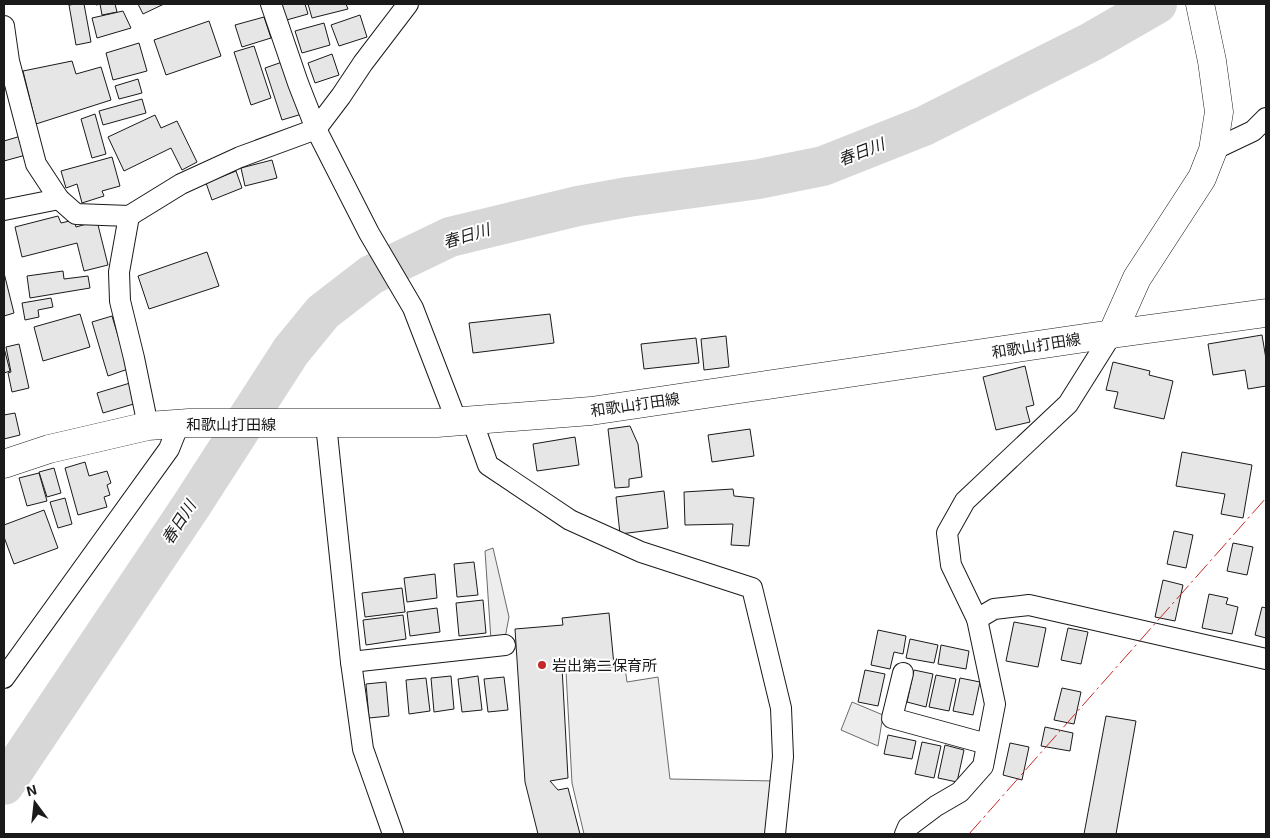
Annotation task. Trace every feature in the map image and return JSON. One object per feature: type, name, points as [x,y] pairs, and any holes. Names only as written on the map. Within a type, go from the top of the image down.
[{"type":"main road","points":[[1112,334],[1137,278],[1202,178],[1213,150],[1219,112],[1212,61],[1200,4]]},
{"type":"main road","name":"和歌山打田線","points":[[4,464],[48,449],[148,426],[184,424],[437,423],[591,411],[1266,312]]},
{"type":"street","points":[[271,4],[316,129],[369,233],[412,308],[465,421],[488,465],[570,520],[641,552],[752,588],[782,708],[783,757],[775,834]]},
{"type":"street","points":[[4,26],[9,61],[36,164],[59,199],[76,214],[129,216],[181,184],[240,157],[316,129],[408,4]]},
{"type":"street","points":[[1213,150],[1253,131],[1266,118]]},
{"type":"street","points":[[4,210],[59,199]]},
{"type":"street","points":[[129,216],[119,272],[120,301],[148,426]]},
{"type":"street","points":[[905,834],[908,827],[936,806],[960,792],[983,766],[995,704],[977,619],[950,564],[947,533],[965,501],[1068,404],[1112,334]]},
{"type":"street","points":[[4,678],[169,449],[184,424]]},
{"type":"street","points":[[326,424],[362,750],[393,834]]},
{"type":"street","points":[[977,619],[994,609],[1029,605],[1266,659]]},
{"type":"street","points":[[351,662],[505,645]]},
{"type":"street","points":[[903,673],[892,718],[988,744]]},
{"type":"shaded area","points":[[493,548],[509,617],[505,638],[491,640],[485,551]]},
{"type":"shaded area","points":[[625,667],[627,682],[658,677],[670,779],[774,781],[768,834],[584,834],[572,783],[566,671]]},
{"type":"shaded area","points":[[852,702],[883,715],[878,746],[841,730]]},
{"type":"building","points":[[84,4],[91,42],[76,45],[69,5]]},
{"type":"building","points":[[100,4],[115,4],[117,12],[102,15]]},
{"type":"building","points":[[138,4],[164,4],[143,14]]},
{"type":"building","points":[[278,4],[305,4],[308,14],[283,21]]},
{"type":"building","points":[[308,4],[346,4],[348,9],[312,18]]},
{"type":"building","points":[[123,11],[131,28],[97,38],[92,18]]},
{"type":"building","points":[[360,15],[367,37],[339,46],[331,25]]},
{"type":"building","points":[[264,17],[271,38],[242,47],[235,25]]},
{"type":"building","points":[[209,21],[221,56],[166,75],[154,40]]},
{"type":"building","points":[[324,23],[330,45],[302,53],[295,31]]},
{"type":"building","points":[[139,43],[147,71],[113,80],[106,53]]},
{"type":"building","points":[[254,46],[271,98],[251,105],[234,52]]},
{"type":"building","points":[[332,54],[339,75],[315,83],[308,63]]},
{"type":"building","points":[[72,61],[76,74],[101,67],[111,100],[36,124],[23,71]]},
{"type":"building","points":[[285,61],[302,114],[282,120],[265,68]]},
{"type":"building","points":[[138,79],[142,93],[119,99],[115,86]]},
{"type":"building","points":[[142,99],[146,113],[103,125],[99,111]]},
{"type":"building","points":[[95,114],[106,154],[92,158],[81,119]]},
{"type":"building","points":[[155,115],[161,128],[177,121],[197,162],[182,170],[171,148],[124,171],[108,137]]},
{"type":"building","points":[[21,136],[26,155],[4,161],[4,141]]},
{"type":"building","points":[[112,157],[120,186],[102,191],[104,196],[82,203],[77,184],[66,188],[61,171]]},
{"type":"building","points":[[272,160],[277,178],[245,186],[241,168]]},
{"type":"building","points":[[236,171],[242,188],[212,200],[206,183]]},
{"type":"building","points":[[58,216],[61,223],[74,220],[76,227],[97,221],[108,265],[84,271],[77,243],[22,257],[15,227]]},
{"type":"building","points":[[207,252],[219,286],[149,309],[138,276]]},
{"type":"building","points":[[63,271],[64,279],[88,276],[90,288],[30,298],[27,276]]},
{"type":"building","points":[[4,273],[14,313],[4,316]]},
{"type":"building","points":[[51,298],[53,307],[38,310],[39,317],[25,320],[22,303]]},
{"type":"building","points":[[80,314],[90,347],[43,361],[34,327]]},
{"type":"building","points":[[550,314],[554,343],[473,353],[469,323]]},
{"type":"building","points":[[112,316],[128,369],[108,376],[92,322]]},
{"type":"building","points":[[1262,335],[1266,359],[1266,386],[1248,389],[1245,370],[1213,375],[1208,344]]},
{"type":"building","points":[[726,336],[729,367],[704,370],[701,339]]},
{"type":"building","points":[[696,338],[699,363],[644,369],[641,344]]},
{"type":"building","points":[[19,344],[29,388],[12,392],[8,373],[11,372],[6,347]]},
{"type":"building","points":[[4,348],[10,371],[4,373]]},
{"type":"building","points":[[1113,362],[1150,371],[1149,375],[1173,381],[1164,419],[1114,408],[1118,392],[1106,390]]},
{"type":"building","points":[[1025,366],[1034,405],[1026,407],[1030,422],[996,430],[983,377]]},
{"type":"building","points":[[130,383],[137,403],[103,413],[97,393]]},
{"type":"building","points":[[15,413],[20,435],[4,439],[4,415]]},
{"type":"building","points":[[630,426],[638,444],[642,477],[629,479],[629,487],[615,488],[608,429]]},
{"type":"building","points":[[750,429],[754,456],[712,462],[708,435]]},
{"type":"building","points":[[575,437],[579,465],[537,471],[533,444]]},
{"type":"building","points":[[1182,452],[1252,465],[1243,518],[1221,514],[1225,494],[1176,486]]},
{"type":"building","points":[[85,462],[89,476],[107,471],[111,483],[107,485],[110,495],[104,497],[107,507],[78,515],[65,468]]},
{"type":"building","points":[[54,468],[61,493],[47,497],[39,472]]},
{"type":"building","points":[[39,473],[47,501],[27,506],[19,478]]},
{"type":"building","points":[[733,489],[734,496],[754,498],[749,546],[731,545],[733,524],[685,525],[684,492]]},
{"type":"building","points":[[664,491],[668,528],[620,534],[616,497]]},
{"type":"building","points":[[65,498],[72,524],[58,528],[50,502]]},
{"type":"building","points":[[44,510],[58,548],[14,564],[4,537],[4,525]]},
{"type":"building","points":[[1174,531],[1193,535],[1186,568],[1167,564]]},
{"type":"building","points":[[1233,543],[1253,547],[1247,575],[1227,571]]},
{"type":"building","points":[[474,562],[478,595],[457,597],[454,564]]},
{"type":"building","points":[[435,574],[437,598],[407,602],[404,578]]},
{"type":"building","points":[[1163,580],[1183,585],[1175,621],[1155,617]]},
{"type":"building","points":[[402,588],[405,612],[365,617],[362,593]]},
{"type":"building","points":[[1209,594],[1228,598],[1226,604],[1238,607],[1232,634],[1202,628]]},
{"type":"building","points":[[483,600],[486,633],[459,636],[456,603]]},
{"type":"building","points":[[1262,607],[1266,608],[1266,638],[1255,635]]},
{"type":"building","points":[[437,608],[440,632],[410,636],[407,612]]},
{"type":"building","points":[[609,613],[614,665],[562,667],[568,778],[550,781],[558,790],[568,788],[580,834],[538,834],[525,782],[515,629],[563,625],[562,618]]},
{"type":"building","points":[[403,615],[406,639],[366,645],[363,620]]},
{"type":"building","points":[[1014,622],[1046,628],[1038,667],[1006,661]]},
{"type":"building","points":[[1068,628],[1088,632],[1081,664],[1061,660]]},
{"type":"building","points":[[878,630],[906,636],[903,654],[894,652],[890,669],[871,665]]},
{"type":"building","points":[[910,639],[938,645],[934,663],[906,658]]},
{"type":"building","points":[[941,645],[969,651],[966,669],[938,664]]},
{"type":"building","points":[[865,670],[885,674],[878,706],[858,702]]},
{"type":"building","points":[[914,670],[933,674],[926,707],[907,702]]},
{"type":"building","points":[[936,675],[956,679],[949,711],[929,707]]},
{"type":"building","points":[[451,676],[454,709],[434,712],[431,678]]},
{"type":"building","points":[[478,676],[482,710],[462,712],[458,679]]},
{"type":"building","points":[[504,677],[508,710],[488,712],[484,679]]},
{"type":"building","points":[[426,678],[430,711],[409,714],[406,680]]},
{"type":"building","points":[[960,678],[980,682],[973,715],[953,711]]},
{"type":"building","points":[[386,682],[389,716],[369,718],[366,684]]},
{"type":"building","points":[[1062,688],[1081,692],[1074,724],[1054,720]]},
{"type":"building","points":[[1106,716],[1136,721],[1116,834],[1084,834]]},
{"type":"building","points":[[1045,727],[1073,733],[1070,751],[1041,746]]},
{"type":"building","points":[[888,735],[916,741],[912,759],[884,754]]},
{"type":"building","points":[[922,742],[941,746],[934,778],[915,774]]},
{"type":"building","points":[[1010,743],[1029,747],[1022,780],[1003,775]]},
{"type":"building","points":[[945,745],[964,750],[957,782],[938,778]]},
{"type":"waterway","name":"春日川","points":[[4,785],[193,503],[291,351],[323,312],[371,275],[450,237],[578,206],[628,197],[759,179],[823,166],[924,126],[1091,42],[1157,4]]},
{"type":"power","points":[[969,834],[1266,498]]},
{"type":"place","name":"岩出第二保育所","points":[[542,665]]}]
